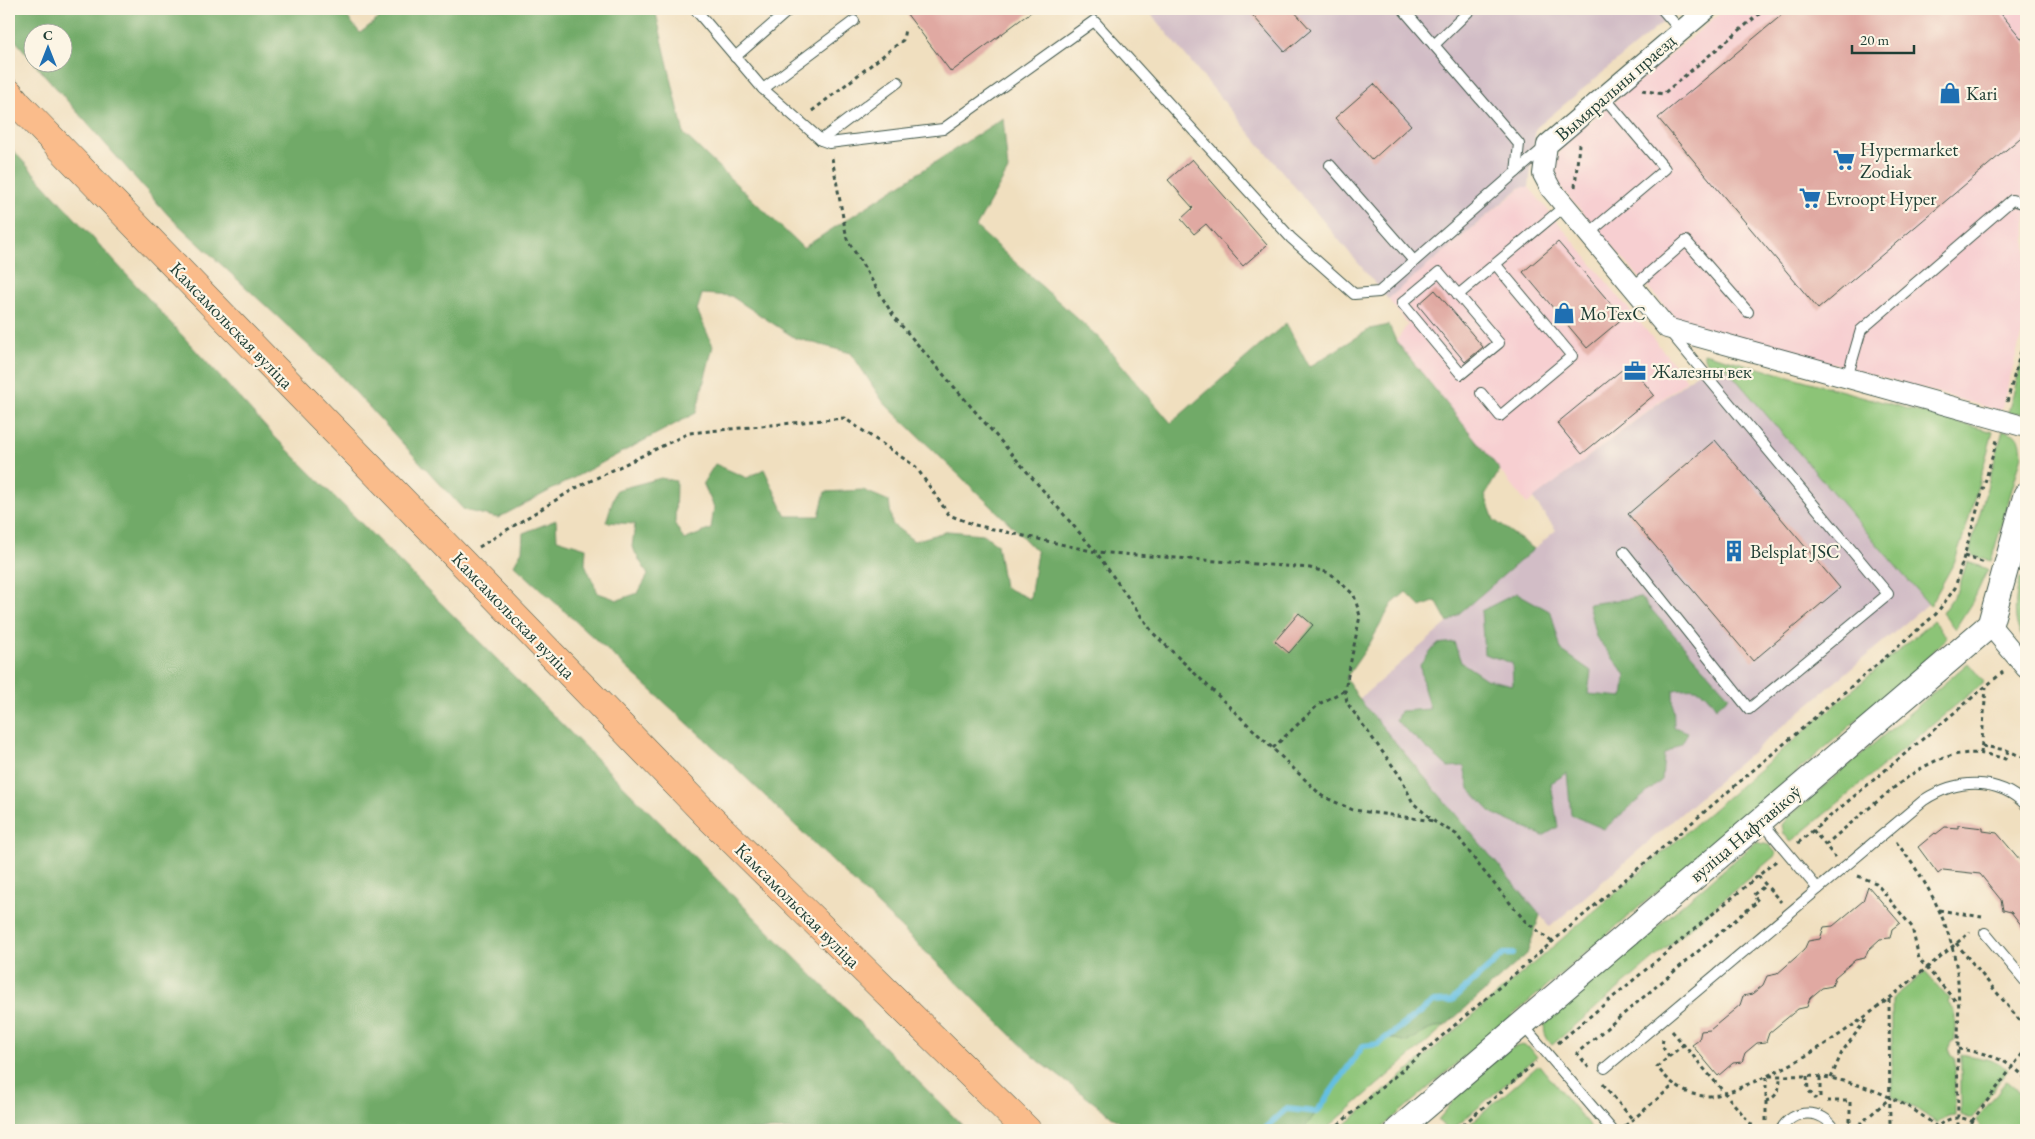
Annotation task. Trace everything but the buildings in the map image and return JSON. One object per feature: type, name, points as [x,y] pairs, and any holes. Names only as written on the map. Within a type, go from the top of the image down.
[{"type":"main road","name":"Камсамольская вуліца","points":[[9,93],[709,817],[1027,1130]]},
{"type":"street","name":"Вымяральны праезд","points":[[1537,166],[1547,146],[1608,102],[1681,31],[1707,9]]},
{"type":"street","points":[[1537,166],[1551,189],[1570,198],[1588,234],[1667,328],[2026,427]]},
{"type":"street","points":[[2022,664],[1990,625],[2026,495]]},
{"type":"street","name":"вуліца Нафтавікоў","points":[[1398,1130],[1990,625]]},
{"type":"lane","points":[[695,9],[764,89],[825,141],[943,129],[1094,21],[1291,238],[1354,294],[1379,292],[1516,172],[1537,166],[1403,9]]},
{"type":"lane","points":[[735,57],[790,9]]},
{"type":"lane","points":[[1434,45],[1471,9]]},
{"type":"lane","points":[[1662,9],[1681,31]]},
{"type":"lane","points":[[764,89],[854,21]]},
{"type":"lane","points":[[825,141],[898,82]]},
{"type":"lane","points":[[1588,234],[1665,169],[1608,102]]},
{"type":"lane","points":[[1516,172],[1518,144]]},
{"type":"lane","points":[[1330,166],[1414,261]]},
{"type":"lane","points":[[1458,295],[1570,198]]},
{"type":"lane","points":[[1847,378],[1861,330],[2012,200],[2026,204]]},
{"type":"lane","points":[[1633,287],[1686,241],[1748,312]]},
{"type":"lane","points":[[1481,393],[1500,416],[1572,356],[1496,264]]},
{"type":"lane","points":[[1439,272],[1458,295],[1499,343],[1461,374],[1402,303],[1439,272]]},
{"type":"lane","points":[[1624,552],[1749,709],[1888,594],[1667,328]]},
{"type":"lane","points":[[1605,1068],[1924,800],[1936,792],[1950,786],[1980,783],[1995,786],[2009,792],[2026,804]]},
{"type":"lane","points":[[1760,820],[1818,889]]},
{"type":"lane","points":[[1983,928],[2026,982]]},
{"type":"lane","points":[[1522,1023],[1612,1130]]},
{"type":"lane","points":[[1781,1130],[1790,1119],[1808,1113],[1826,1119],[1834,1130]]},
{"type":"path","points":[[1608,102],[1634,88],[1663,94],[1766,9]]},
{"type":"path","points":[[799,120],[903,40],[905,29]]},
{"type":"path","points":[[825,141],[847,239],[894,317],[1096,552],[1153,633],[1322,796],[1352,810],[1435,822]]},
{"type":"path","points":[[1570,198],[1579,143]]},
{"type":"path","points":[[1332,1130],[1936,614],[1954,588],[2026,333]]},
{"type":"path","points":[[460,559],[574,489],[689,433],[844,418],[916,467],[950,515],[975,525],[1096,552],[1310,568],[1330,573],[1354,596],[1360,616],[1345,690],[1347,703],[1400,776],[1412,803],[1435,822],[1456,834],[1525,922],[1552,942]]},
{"type":"path","points":[[1457,1130],[1986,686],[2022,664]]},
{"type":"path","points":[[1981,754],[1986,686]]},
{"type":"path","points":[[1273,748],[1319,704],[1345,690]]},
{"type":"path","points":[[1982,746],[2008,751],[2025,758],[2022,766],[2026,768]]},
{"type":"path","points":[[1825,845],[1922,766],[1942,758],[1962,754],[1981,754],[2005,759],[2008,751]]},
{"type":"path","points":[[1813,830],[1844,867]]},
{"type":"path","points":[[1894,840],[1913,863],[1926,884],[1939,910],[1952,947],[1957,978],[1958,1005],[1958,1130]]},
{"type":"path","points":[[1861,869],[1854,874],[1876,883],[1912,927],[1919,959],[1958,1005]]},
{"type":"path","points":[[1758,876],[1790,913]]},
{"type":"path","points":[[1596,1075],[1577,1053],[1758,901],[1753,895],[1766,885]]},
{"type":"path","points":[[1983,928],[1987,918]]},
{"type":"path","points":[[1831,1078],[1842,1052],[1857,1029],[1872,1013],[1975,928]]},
{"type":"path","points":[[1956,943],[2026,1028]]},
{"type":"path","points":[[1889,998],[1890,1130]]},
{"type":"path","points":[[1684,1044],[1656,1066],[1674,1085],[1698,1095],[1725,1094],[1767,1076],[1834,1039],[1872,1013]]},
{"type":"path","points":[[1669,1057],[1662,1046],[1670,1028],[1756,1130]]},
{"type":"path","points":[[1958,1049],[1992,1056],[2012,1067],[2026,1078]]},
{"type":"path","points":[[1972,1121],[2026,1049]]},
{"type":"path","points":[[1767,1076],[1831,1078],[1856,1085],[1890,1098],[1917,1112],[1935,1129],[1940,1130]]},
{"type":"path","points":[[1766,1130],[1767,1076]]},
{"type":"path","points":[[1766,1101],[1775,1096],[1779,1090],[1780,1076]]},
{"type":"path","points":[[1820,1077],[1820,1100]]},
{"type":"path","points":[[1602,1083],[1633,1120]]},
{"type":"path","points":[[1624,1127],[1674,1085]]},
{"type":"path","points":[[1853,1130],[1890,1098]]},
{"type":"path","points":[[1935,1129],[1949,1118],[1958,1117],[1972,1121],[1982,1130]]},
{"type":"shaded area","points":[[1147,9],[1679,9],[1536,128],[1529,187],[1521,187],[1388,299]]},
{"type":"shaded area","points":[[1725,9],[2026,9],[2026,318],[2001,411],[1677,320],[1558,185],[1555,172],[1557,157],[1563,144]]},
{"type":"shaded area","points":[[1522,187],[1529,187],[1687,380],[1527,504],[1396,341],[1408,324],[1388,299]]},
{"type":"shaded area","points":[[1711,363],[1722,363],[1928,604],[1758,747],[1550,927],[1359,699],[1556,530],[1533,499]]},
{"type":"green space","points":[[9,9],[341,9],[360,33],[391,9],[655,9],[684,134],[803,248],[1003,118],[1008,170],[976,227],[1099,338],[1171,423],[1286,323],[1309,367],[1370,329],[1389,325],[1396,341],[1500,470],[1485,495],[1494,520],[1534,549],[1448,623],[1436,601],[1421,607],[1406,592],[1392,604],[1370,643],[1346,678],[1359,699],[1540,915],[1527,954],[1445,1026],[1434,1027],[1407,1042],[1387,1037],[1378,1044],[1363,1046],[1304,1129],[1130,1130],[1035,1058],[730,762],[514,565],[522,550],[523,533],[556,520],[557,539],[586,548],[585,564],[598,593],[618,600],[638,593],[648,575],[632,547],[635,524],[606,522],[616,490],[661,478],[676,481],[675,524],[684,540],[711,529],[714,507],[703,483],[715,464],[747,478],[764,469],[786,516],[819,516],[825,492],[863,490],[889,501],[892,524],[914,541],[948,531],[983,534],[997,544],[1004,587],[1030,599],[1037,552],[884,403],[851,353],[795,338],[731,296],[702,294],[697,310],[713,346],[696,413],[498,518],[464,510],[334,369],[169,216],[42,72],[72,72],[72,22],[22,22],[22,48],[9,33]]},
{"type":"green space","points":[[9,146],[273,435],[967,1130],[9,1130]]},
{"type":"green space","points":[[2026,346],[2026,413],[2008,413]]},
{"type":"green space","points":[[1704,353],[1993,432],[1955,561],[1930,606],[1722,363],[1709,364],[1704,358]]},
{"type":"green space","points":[[2003,430],[2013,433],[2020,440],[2022,455],[1991,561],[1973,556],[1970,549]]},
{"type":"green space","points":[[1967,562],[1988,569],[1974,599],[1955,629],[1942,613],[1958,590]]},
{"type":"green space","points":[[2020,578],[2026,579],[2025,641],[2018,627],[2015,611]]},
{"type":"green space","points":[[1517,593],[1551,612],[1561,650],[1591,671],[1588,694],[1623,697],[1626,675],[1596,637],[1588,604],[1640,597],[1729,696],[1716,708],[1707,696],[1699,690],[1673,690],[1674,727],[1688,732],[1682,743],[1664,754],[1662,780],[1604,829],[1571,815],[1567,773],[1551,783],[1558,827],[1543,836],[1492,813],[1469,789],[1464,766],[1448,767],[1396,721],[1400,711],[1430,709],[1420,665],[1437,644],[1454,642],[1461,662],[1486,679],[1513,685],[1512,663],[1484,654],[1481,611]]},
{"type":"green space","points":[[1933,621],[1947,637],[1919,667],[1379,1130],[1339,1130]]},
{"type":"green space","points":[[1968,663],[1984,682],[1791,842],[1784,834],[1782,825],[1787,818]]},
{"type":"green space","points":[[1756,842],[1769,845],[1777,854],[1552,1045],[1545,1034],[1546,1022]]},
{"type":"green space","points":[[1925,972],[1949,999],[1947,1002],[1955,1011],[1955,1040],[1951,1042],[1948,1049],[1951,1056],[1955,1058],[1955,1115],[1948,1116],[1937,1123],[1892,1096],[1892,999]]},
{"type":"green space","points":[[1445,1026],[1325,1130],[1302,1130],[1317,1112],[1363,1046],[1378,1044],[1387,1037],[1407,1042],[1434,1027]]},
{"type":"green space","points":[[1522,1045],[1530,1048],[1537,1057],[1452,1130],[1447,1130],[1438,1120],[1465,1087],[1486,1065],[1498,1056]]},
{"type":"green space","points":[[1961,1054],[1991,1060],[2008,1069],[1972,1119],[1961,1115]]},
{"type":"green space","points":[[1539,1065],[1593,1130],[1463,1130]]},
{"type":"green space","points":[[2006,1081],[2022,1097],[2026,1114],[2026,1130],[1985,1130],[1976,1121]]},
{"type":"waterway","points":[[1263,1130],[1286,1109],[1317,1112],[1363,1046],[1378,1044],[1434,1002],[1451,1001],[1504,954],[1513,954]]},
{"type":"place","name":"Kari","points":[[1950,93]]},
{"type":"place","name":"Hypermarket Zodiak","points":[[1844,160]]},
{"type":"place","name":"Evroopt Hyper","points":[[1810,198]]},
{"type":"place","name":"MoTexC","points":[[1564,313]]},
{"type":"place","name":"Жалезны век","points":[[1635,371]]},
{"type":"place","name":"Belsplat JSC","points":[[1734,551]]}]
